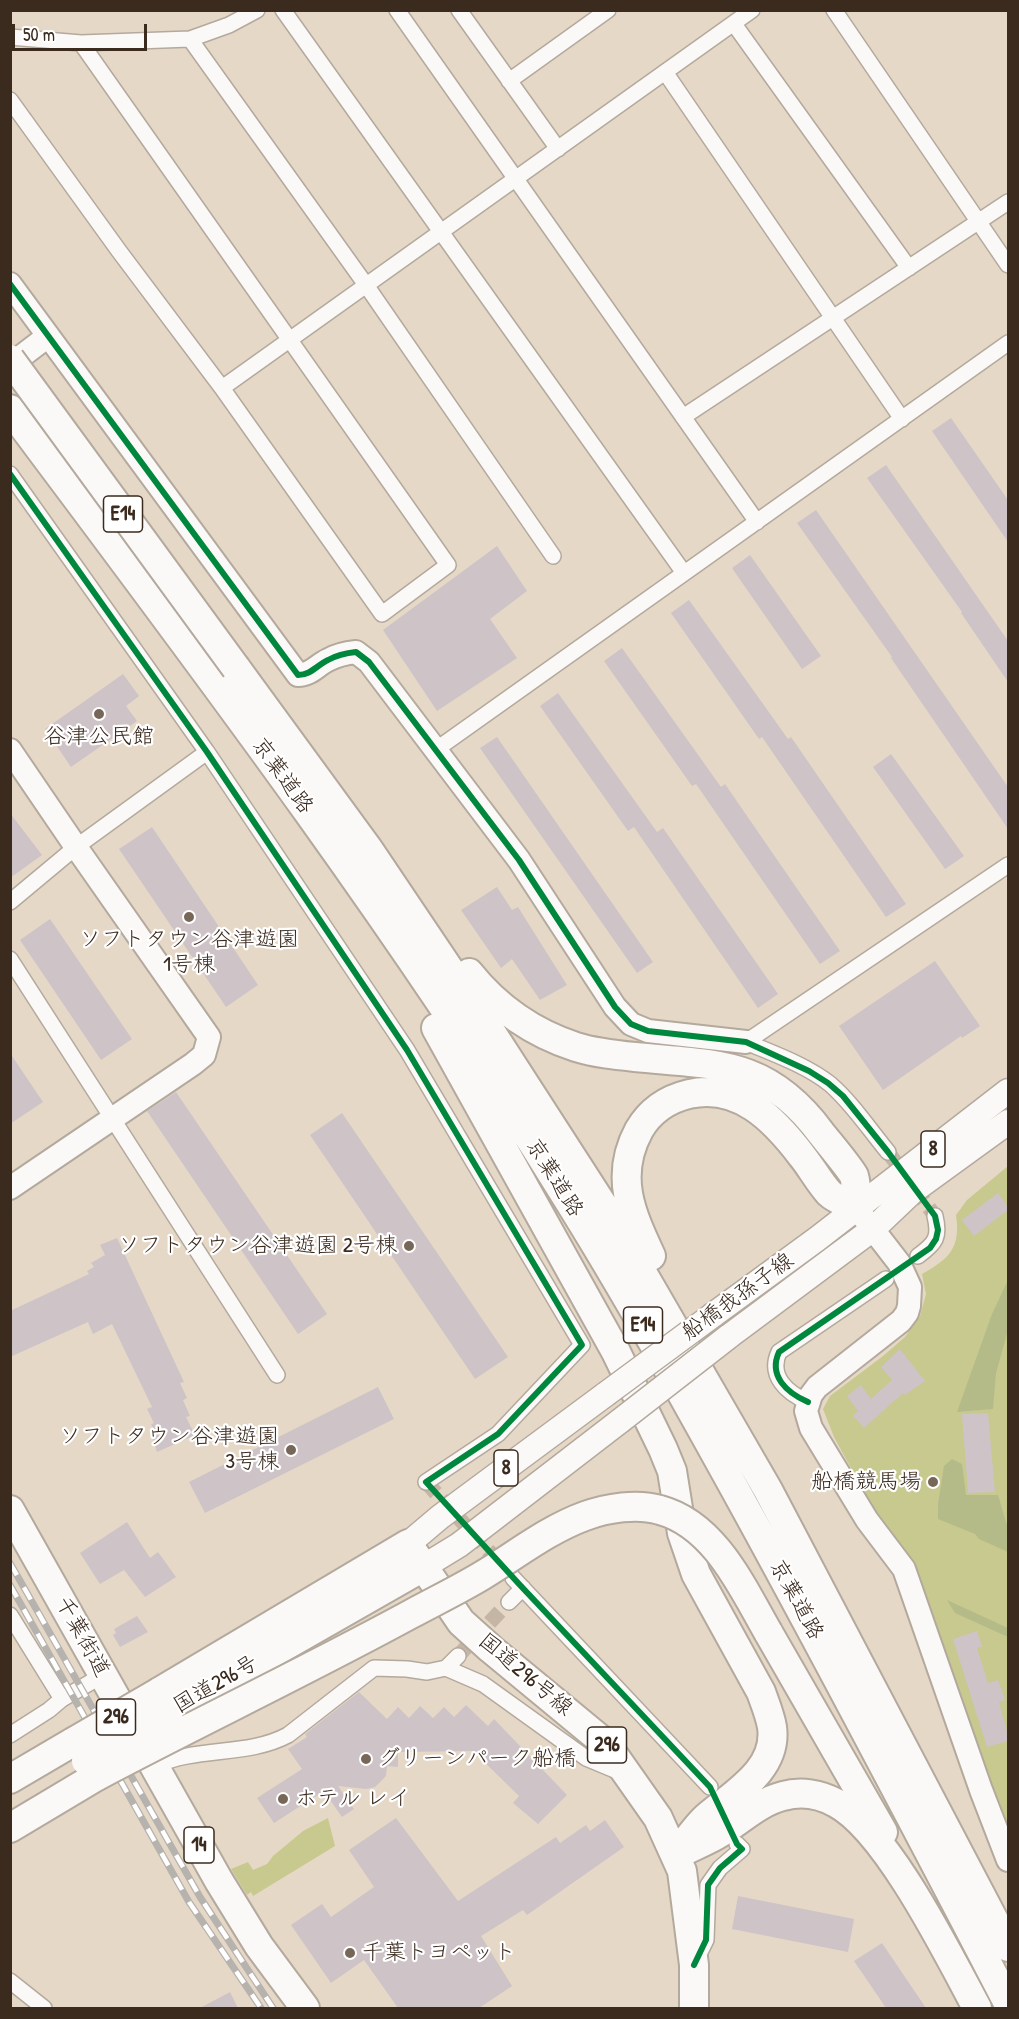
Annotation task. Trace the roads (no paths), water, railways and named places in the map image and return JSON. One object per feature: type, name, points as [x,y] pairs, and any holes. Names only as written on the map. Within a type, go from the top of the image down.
[{"type":"highway","name":"京葉道路","points":[[10,359],[369,850],[606,1210],[768,1490],[1008,1947]]},
{"type":"highway","name":"京葉道路","points":[[10,409],[317,825],[479,1061],[562,1189],[695,1417],[829,1660],[1008,2003]]},
{"type":"highway","points":[[317,825],[398,967],[444,1041],[616,1352],[672,1471],[682,1533],[696,1574],[761,1692],[768,1711],[772,1729],[771,1746],[765,1762],[742,1790],[706,1818],[676,1855]]},
{"type":"highway","points":[[369,850],[476,982],[494,1002],[520,1021],[546,1035],[578,1047],[609,1054],[720,1065],[751,1074],[777,1089],[810,1118],[854,1176],[865,1219]]},
{"type":"highway","points":[[768,1490],[636,1223],[628,1200],[626,1178],[628,1158],[634,1139],[644,1122],[658,1107],[677,1097],[697,1092],[717,1092],[738,1097],[770,1119],[830,1194],[865,1219]]},
{"type":"highway","points":[[10,1828],[86,1760],[195,1724],[362,1641],[483,1575],[526,1546],[563,1526],[609,1509],[634,1507],[660,1510],[687,1521],[704,1536],[722,1558],[768,1632],[878,1823],[922,1909]]},
{"type":"highway","name":"千葉街道","points":[[10,1510],[219,1881],[259,1946],[305,2008]]},
{"type":"highway","name":"国道296号線","points":[[415,1556],[461,1622],[606,1744],[658,1818],[682,1871],[694,1965],[694,2008]]},
{"type":"highway","name":"国道296号","points":[[10,1806],[86,1760],[164,1702],[415,1556]]},
{"type":"highway","name":"国道296号","points":[[10,1779],[86,1760]]},
{"type":"highway","points":[[676,1855],[719,1834],[767,1802],[784,1795],[802,1793],[821,1796],[838,1804],[855,1817],[889,1858],[922,1909],[977,2008]]},
{"type":"main road","name":"船橋我孫子線","points":[[415,1556],[459,1545],[728,1337],[865,1219],[1008,1090]]},
{"type":"main road","name":"船橋我孫子線","points":[[415,1556],[440,1517],[713,1315],[913,1191],[1008,1122]]},
{"type":"street","points":[[10,37],[81,43],[190,39],[229,25],[257,10]]},
{"type":"street","points":[[283,10],[684,573]]},
{"type":"street","points":[[396,10],[757,522]]},
{"type":"street","points":[[459,10],[558,149]]},
{"type":"street","points":[[509,81],[608,10]]},
{"type":"street","points":[[222,388],[752,10]]},
{"type":"street","points":[[834,10],[1008,265]]},
{"type":"street","points":[[734,24],[909,268]]},
{"type":"street","points":[[190,39],[366,285],[554,555]]},
{"type":"street","points":[[10,100],[222,388],[382,614],[448,566],[81,43]]},
{"type":"street","points":[[665,72],[902,419]]},
{"type":"street","points":[[683,417],[1008,202]]},
{"type":"street","points":[[10,284],[298,675],[307,675],[327,660],[345,653],[356,652],[369,662],[519,861],[615,1007],[631,1024],[648,1031],[746,1042],[798,1066],[828,1083],[843,1096],[888,1152]]},
{"type":"street","points":[[10,365],[48,336]]},
{"type":"street","points":[[434,751],[1008,343]]},
{"type":"street","points":[[10,474],[207,752],[407,1050],[582,1345],[498,1434],[426,1482]]},
{"type":"street","points":[[10,750],[209,1037],[204,1055],[194,1064],[114,1119],[14,1179]]},
{"type":"street","points":[[10,902],[76,847],[207,752]]},
{"type":"street","points":[[746,1042],[1008,865]]},
{"type":"street","points":[[10,959],[277,1374]]},
{"type":"street","points":[[918,1256],[930,1248],[936,1239],[938,1230],[935,1216]]},
{"type":"street","points":[[865,1219],[899,1263],[910,1287],[911,1297],[907,1313],[894,1327],[817,1387],[808,1402],[806,1411],[824,1450],[867,1520],[903,1569],[1008,1860]]},
{"type":"street","points":[[808,1402],[791,1395],[777,1373],[775,1366],[779,1352],[886,1279]]},
{"type":"street","points":[[509,1602],[518,1583],[710,1786]]},
{"type":"street","points":[[10,1616],[62,1699]]},
{"type":"street","points":[[155,1766],[190,1754],[272,1744],[288,1735],[374,1668],[427,1672],[446,1668],[458,1656]]},
{"type":"street","points":[[446,1668],[483,1684],[586,1758],[630,1776]]},
{"type":"street","points":[[10,1735],[62,1699],[103,1675]]},
{"type":"street","points":[[694,1965],[706,1940],[708,1885],[720,1868],[742,1849],[737,1844]]},
{"type":"street","points":[[10,1981],[44,2008]]},
{"type":"tunnel","points":[[888,1152],[935,1216]]},
{"type":"tunnel","points":[[426,1482],[505,1569]]},
{"type":"tunnel","points":[[458,1656],[509,1602]]},
{"type":"railway","points":[[10,1563],[200,1897],[273,2008]]},
{"type":"railway","points":[[10,1585],[189,1902],[261,2008]]},
{"type":"place","name":"谷津公民館","points":[[99,714]]},
{"type":"place","name":"ソフトタウン谷津遊園 1号棟","points":[[189,917]]},
{"type":"place","name":"ソフトタウン谷津遊園 2号棟","points":[[409,1246]]},
{"type":"place","name":"ソフトタウン谷津遊園 3号棟","points":[[291,1450]]},
{"type":"place","name":"船橋競馬場","points":[[933,1482]]},
{"type":"place","name":"グリーンパーク船橋","points":[[366,1759]]},
{"type":"place","name":"ホテル レイ","points":[[283,1799]]},
{"type":"place","name":"千葉トヨペット","points":[[350,1953]]}]
